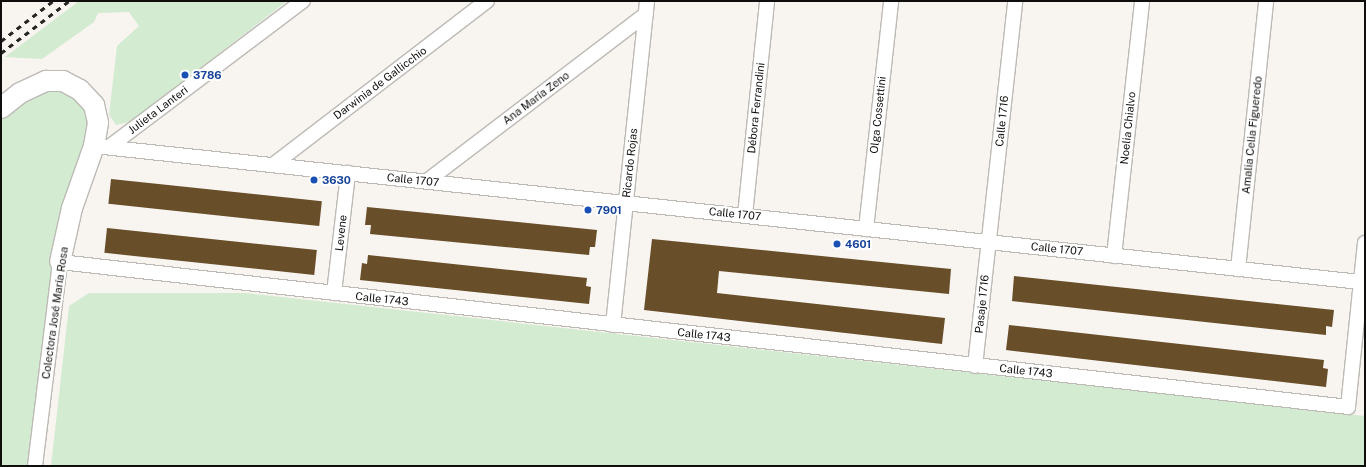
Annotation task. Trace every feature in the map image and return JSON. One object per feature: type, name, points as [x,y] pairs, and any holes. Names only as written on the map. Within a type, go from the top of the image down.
[{"type":"main road","name":"Colectora José María Rosa","points":[[1,108],[20,92],[46,81],[63,82],[80,90],[94,105],[101,147],[72,208],[60,262]]},
{"type":"street","name":"Julieta Lanteri","points":[[101,147],[303,1]]},
{"type":"street","name":"Darwinia de Gallicchio","points":[[273,165],[488,1]]},
{"type":"street","name":"Débora Ferrandini","points":[[745,215],[767,1]]},
{"type":"street","name":"Olga Cossettini","points":[[866,229],[891,1]]},
{"type":"street","name":"Calle 1716","points":[[989,242],[1015,1]]},
{"type":"street","name":"Noelia Chialvo","points":[[1114,256],[1142,1]]},
{"type":"street","name":"Amalia Celia Figueredo","points":[[1238,269],[1266,1]]},
{"type":"street","name":"Ana María Zeno","points":[[427,181],[646,8]]},
{"type":"street","name":"Ricardo Rojas","points":[[613,325],[646,8]]},
{"type":"street","name":"Calle 1707","points":[[101,147],[1361,282]]},
{"type":"street","name":"Levene","points":[[334,293],[348,173]]},
{"type":"street","name":"Pasaje 1716","points":[[975,366],[989,242]]},
{"type":"street","points":[[1361,282],[1365,243]]},
{"type":"street","name":"Calle 1743","points":[[60,262],[1348,408],[1361,282]]},
{"type":"street","name":"Colectora José María Rosa","points":[[35,466],[60,262]]},
{"type":"green space","points":[[79,1],[287,1],[130,122],[116,125],[109,115],[117,46],[139,26],[129,12],[98,13],[94,22],[42,59],[5,57]]},
{"type":"green space","points":[[45,81],[94,105],[72,208],[35,466],[1,466],[1,108]]},
{"type":"green space","points":[[89,293],[245,293],[1365,416],[1365,466],[51,466],[69,306]]},
{"type":"building","points":[[111,179],[322,201],[319,226],[108,204]]},
{"type":"building","points":[[367,207],[597,230],[595,247],[590,247],[589,255],[370,234],[371,225],[365,225]]},
{"type":"building","points":[[107,228],[317,250],[314,275],[104,253]]},
{"type":"building","points":[[652,239],[951,269],[949,294],[719,271],[717,293],[945,318],[942,344],[644,310]]},
{"type":"building","points":[[368,255],[587,278],[586,286],[591,287],[589,304],[360,280],[362,263],[367,264]]},
{"type":"building","points":[[1014,276],[1334,310],[1332,327],[1326,326],[1326,335],[1012,301]]},
{"type":"building","points":[[1009,325],[1324,360],[1323,368],[1328,369],[1326,387],[1006,350]]},
{"type":"railway","points":[[1,41],[53,1]]},
{"type":"railway","points":[[1,53],[69,1]]},
{"type":"place","name":"3786","points":[[185,75]]},
{"type":"place","name":"3630","points":[[314,180]]},
{"type":"place","name":"7901","points":[[588,210]]},
{"type":"place","name":"4601","points":[[837,244]]}]
